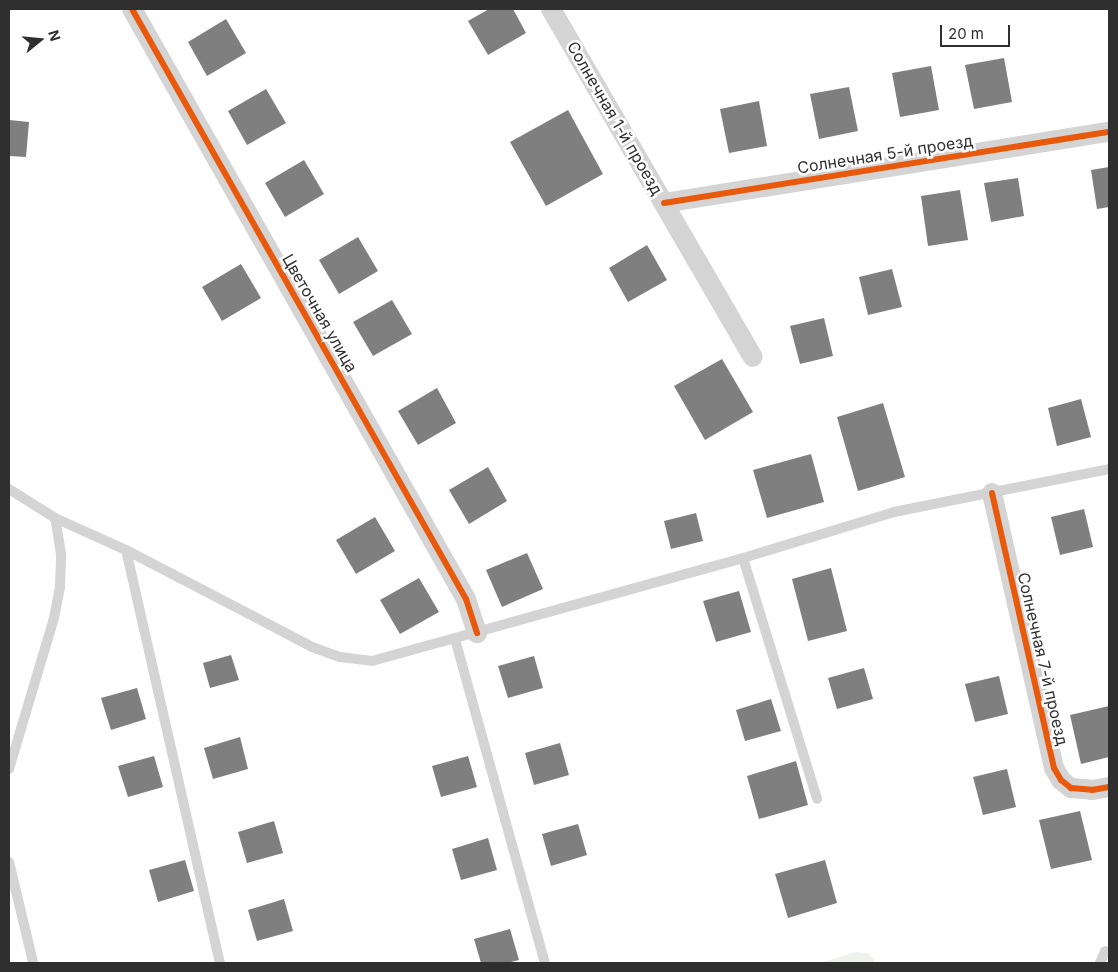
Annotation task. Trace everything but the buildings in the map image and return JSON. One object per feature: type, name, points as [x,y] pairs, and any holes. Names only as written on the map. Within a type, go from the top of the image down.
[{"type":"street","name":"Цветочная улица","points":[[132,9],[466,599],[477,633]]},
{"type":"street","name":"Солнечная 1-й проезд","points":[[551,9],[753,357]]},
{"type":"street","name":"Солнечная 5-й проезд","points":[[664,203],[1109,132]]},
{"type":"street","name":"Солнечная 7-й проезд","points":[[992,493],[1054,768],[1061,780],[1071,788],[1092,790],[1109,786]]},
{"type":"lane","points":[[9,489],[55,518],[126,550],[312,647],[340,657],[372,661],[743,558],[894,512],[1109,469]]},
{"type":"lane","points":[[9,769],[56,610],[62,554],[55,518]]},
{"type":"lane","points":[[126,550],[220,963]]},
{"type":"lane","points":[[743,558],[817,800]]},
{"type":"lane","points":[[455,639],[545,963]]},
{"type":"lane","points":[[9,862],[33,962]]},
{"type":"lane","points":[[1100,963],[1105,951]]},
{"type":"shaded area","points":[[856,952],[867,953],[874,959],[874,963],[820,963]]},
{"type":"cycle path","points":[[132,9],[466,599],[477,633]]},
{"type":"cycle path","points":[[664,203],[1109,132]]},
{"type":"cycle path","points":[[992,493],[1054,768],[1061,780],[1071,788],[1092,790],[1109,787]]}]
